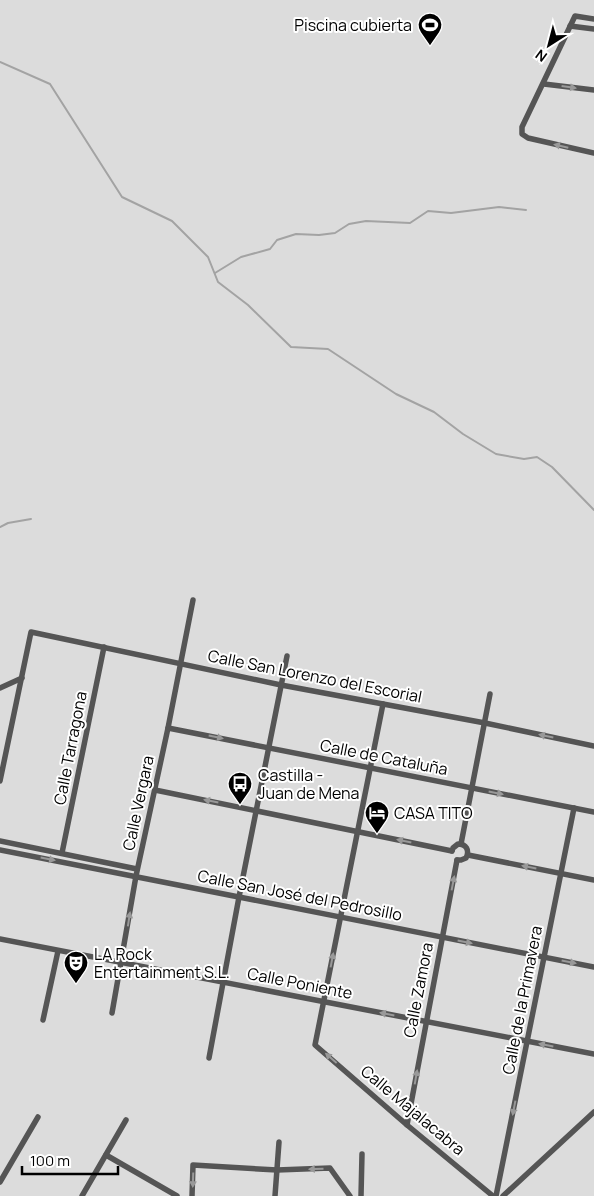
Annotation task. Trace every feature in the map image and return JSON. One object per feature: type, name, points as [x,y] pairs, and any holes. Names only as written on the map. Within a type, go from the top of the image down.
[{"type":"street","points":[[594,19],[575,16],[522,127],[522,134],[528,138],[594,153]]},
{"type":"street","points":[[570,26],[594,29]]},
{"type":"street","points":[[544,84],[594,90]]},
{"type":"street","name":"Calle Vergara","points":[[112,1013],[136,873],[168,728],[193,600]]},
{"type":"street","name":"Calle San Lorenzo del Escorial","points":[[22,678],[31,632],[281,685],[485,723],[594,746]]},
{"type":"street","name":"Calle Tarragona","points":[[62,854],[104,647]]},
{"type":"street","points":[[209,1058],[239,897],[288,656]]},
{"type":"street","points":[[0,688],[22,678]]},
{"type":"street","points":[[0,782],[22,678]]},
{"type":"street","points":[[462,844],[490,694]]},
{"type":"street","points":[[324,1002],[383,704]]},
{"type":"street","name":"Calle de Cataluña","points":[[168,728],[594,812]]},
{"type":"street","points":[[155,790],[452,852]]},
{"type":"street","name":"Calle de la Primavera","points":[[494,1196],[528,1041],[574,808]]},
{"type":"street","name":"Calle San José del Pedrosillo","points":[[0,841],[239,897],[594,967]]},
{"type":"street","points":[[462,844],[467,848],[468,855],[464,860],[458,860],[453,857],[452,852],[455,846],[462,844]]},
{"type":"street","name":"Calle San José del Pedrosillo","points":[[0,850],[136,873]]},
{"type":"street","points":[[468,855],[594,880]]},
{"type":"street","name":"Calle Zamora","points":[[407,1125],[458,860]]},
{"type":"street","name":"Calle Poniente","points":[[0,939],[594,1054]]},
{"type":"street","points":[[43,1020],[58,951]]},
{"type":"street","name":"Calle Majalacabra","points":[[324,1002],[315,1045],[407,1125],[494,1196]]},
{"type":"street","points":[[503,1196],[594,1112]]},
{"type":"street","points":[[0,1182],[38,1117]]},
{"type":"street","points":[[82,1196],[126,1120]]},
{"type":"street","points":[[275,1196],[279,1142]]},
{"type":"street","points":[[361,1196],[362,1154]]},
{"type":"street","points":[[106,1155],[177,1196]]},
{"type":"street","points":[[192,1196],[193,1165],[276,1170],[330,1168],[350,1196]]},
{"type":"shaded area","points":[[0,0],[594,0],[594,1196],[0,1196]]},
{"type":"waterway","points":[[0,62],[50,84],[122,197],[172,221],[208,257],[218,282],[248,305],[291,347],[328,349],[396,394],[434,412],[463,434],[496,454],[524,459],[537,457],[552,467],[594,510]]},
{"type":"waterway","points":[[215,273],[241,257],[270,249],[277,240],[296,234],[319,235],[335,233],[349,224],[366,221],[410,223],[428,211],[451,213],[499,207],[526,210]]},
{"type":"waterway","points":[[0,527],[8,523],[31,519]]},
{"type":"place","name":"Piscina cubierta","points":[[430,46]]},
{"type":"place","name":"Castilla - Juan de Mena","points":[[240,805]]},
{"type":"place","name":"CASA TITO","points":[[377,834]]},
{"type":"place","name":"LA Rock Entertainment S.L.","points":[[76,984]]}]
